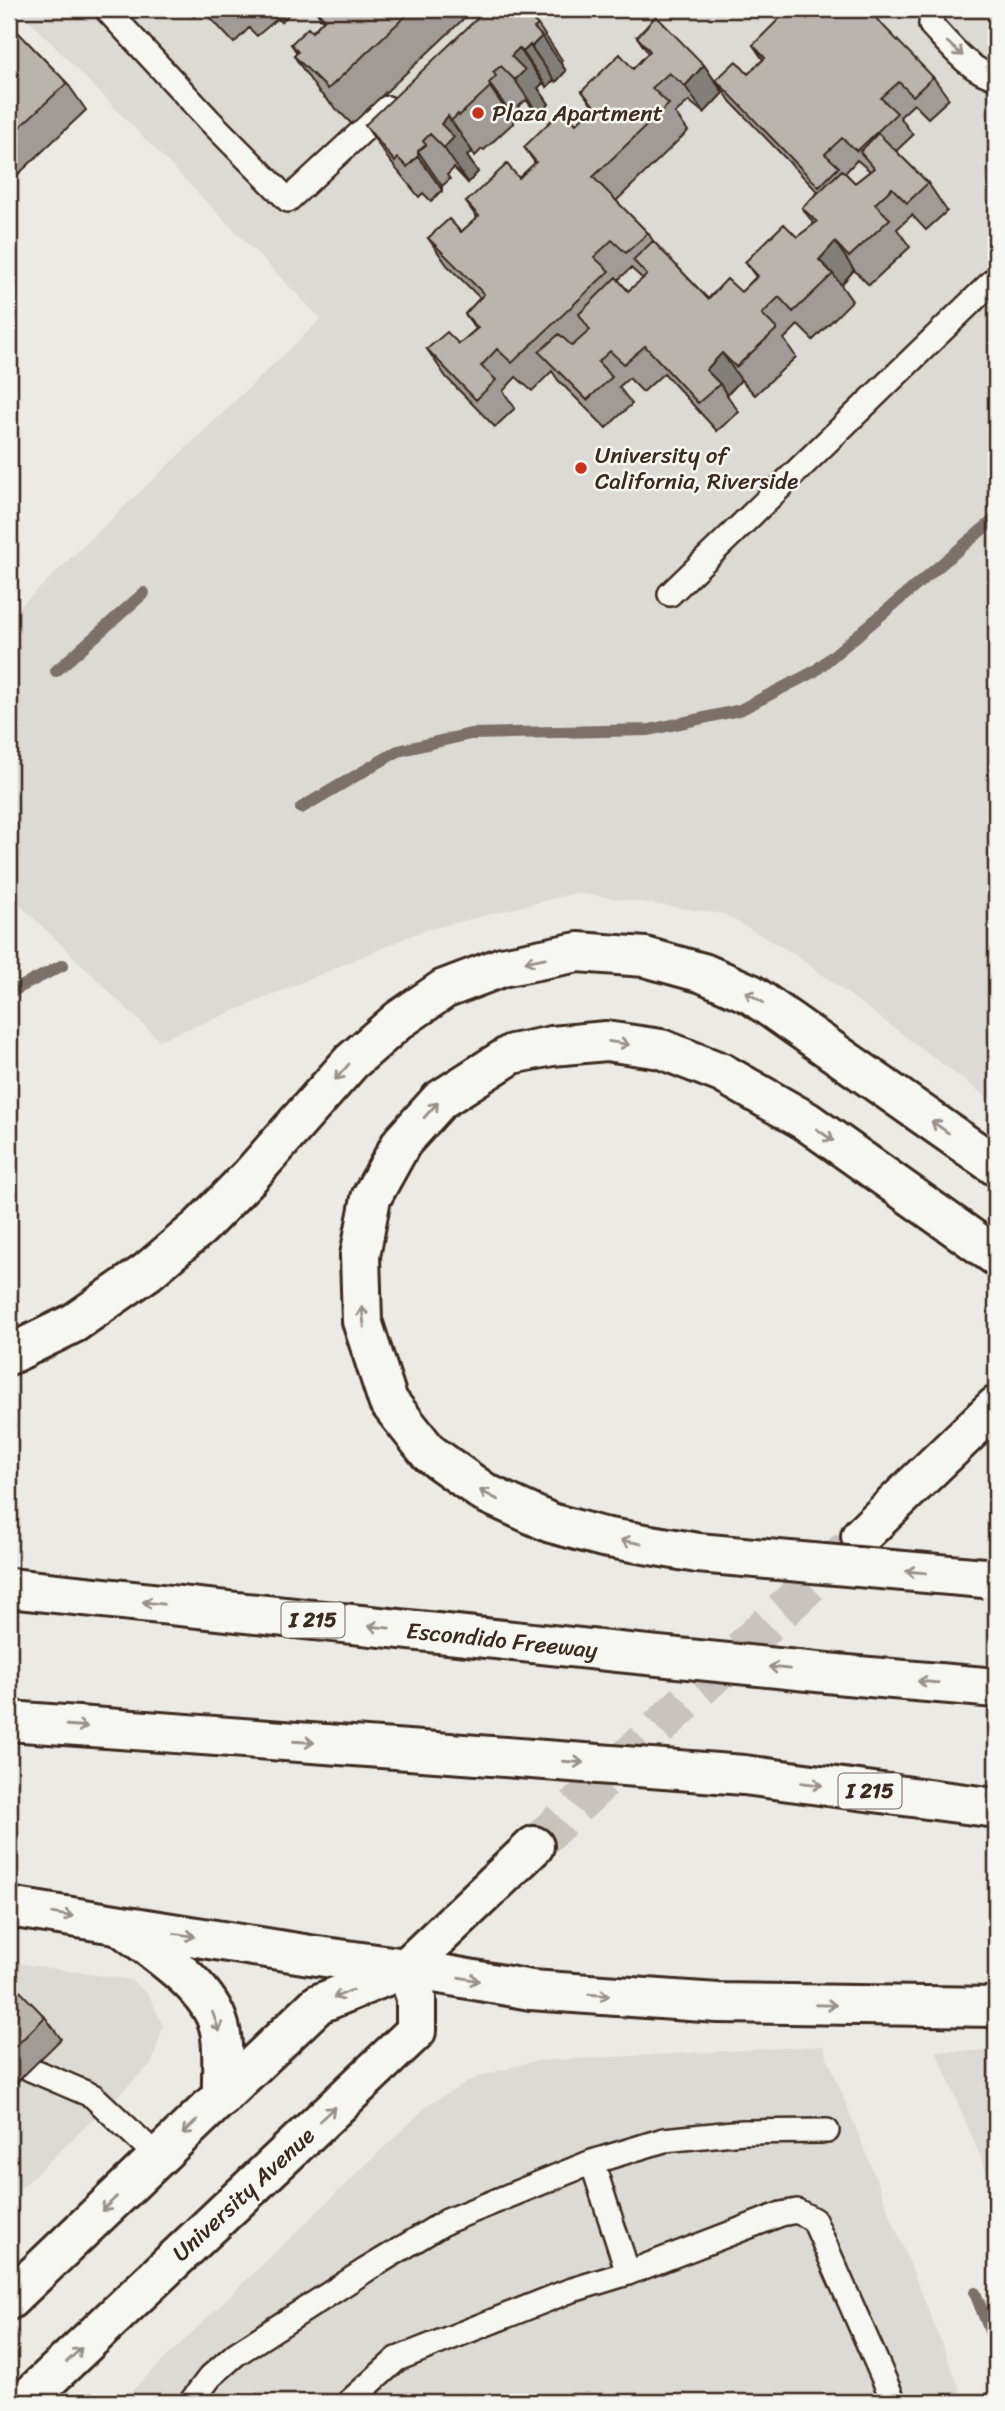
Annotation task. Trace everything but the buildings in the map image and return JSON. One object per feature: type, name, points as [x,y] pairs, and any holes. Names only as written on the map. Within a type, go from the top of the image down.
[{"type":"main road","points":[[9,1355],[74,1323],[147,1272],[200,1227],[250,1176],[351,1062],[399,1020],[444,989],[502,967],[578,952],[645,957],[703,973],[751,994],[996,1166]]},
{"type":"main road","points":[[990,1579],[698,1553],[603,1537],[551,1523],[485,1493],[429,1454],[388,1401],[362,1321],[360,1256],[371,1198],[402,1142],[440,1100],[512,1054],[552,1046],[606,1041],[662,1049],[722,1073],[806,1121],[996,1256]]},
{"type":"main road","points":[[861,1536],[996,1406]]},
{"type":"main road","name":"Escondido Freeway","points":[[9,1588],[618,1652],[996,1688]]},
{"type":"main road","name":"I 215","points":[[9,1721],[744,1775],[996,1808]]},
{"type":"main road","points":[[13,2287],[158,2157],[318,2004],[406,1968],[534,1846]]},
{"type":"main road","points":[[9,1907],[531,1990],[705,2002],[996,2007]]},
{"type":"main road","points":[[117,1924],[184,1974],[215,2016],[220,2029],[222,2096]]},
{"type":"main road","name":"University Avenue","points":[[24,2402],[416,2031],[416,1998],[406,1968]]},
{"type":"lane","points":[[106,9],[288,200],[406,91]]},
{"type":"lane","points":[[932,9],[931,25],[952,48],[981,72],[996,77]]},
{"type":"lane","points":[[670,594],[996,278]]},
{"type":"lane","points":[[30,2069],[93,2096],[158,2157]]},
{"type":"lane","points":[[191,2402],[210,2377],[236,2354],[447,2221],[592,2162],[664,2140],[743,2133],[827,2131]]},
{"type":"lane","points":[[592,2162],[628,2273]]},
{"type":"lane","points":[[349,2402],[397,2360],[569,2291],[628,2273],[781,2214],[797,2211],[814,2220],[894,2402]]},
{"type":"shaded area","name":"University of California, Riverside","points":[[18,9],[996,9],[996,1104],[796,955],[723,914],[576,893],[422,931],[159,1040],[9,894],[9,617],[321,319]]},
{"type":"shaded area","points":[[9,1962],[131,1980],[149,1995],[163,2026],[152,2063],[9,2200]]},
{"type":"shaded area","points":[[823,2046],[965,2402],[120,2402],[429,2104],[477,2077],[534,2061]]},
{"type":"shaded area","points":[[936,2051],[996,2051],[996,2194]]},
{"type":"waterway","points":[[301,808],[398,751],[470,734],[649,730],[740,710],[815,671],[996,518]]},
{"type":"waterway","points":[[56,671],[144,593]]},
{"type":"waterway","points":[[9,993],[63,965]]},
{"type":"waterway","points":[[975,2293],[996,2346]]},
{"type":"tunnel","points":[[534,1846],[849,1547]]},
{"type":"place","name":"Plaza Apartment","points":[[478,113]]},
{"type":"place","name":"University of California, Riverside","points":[[581,468]]}]
